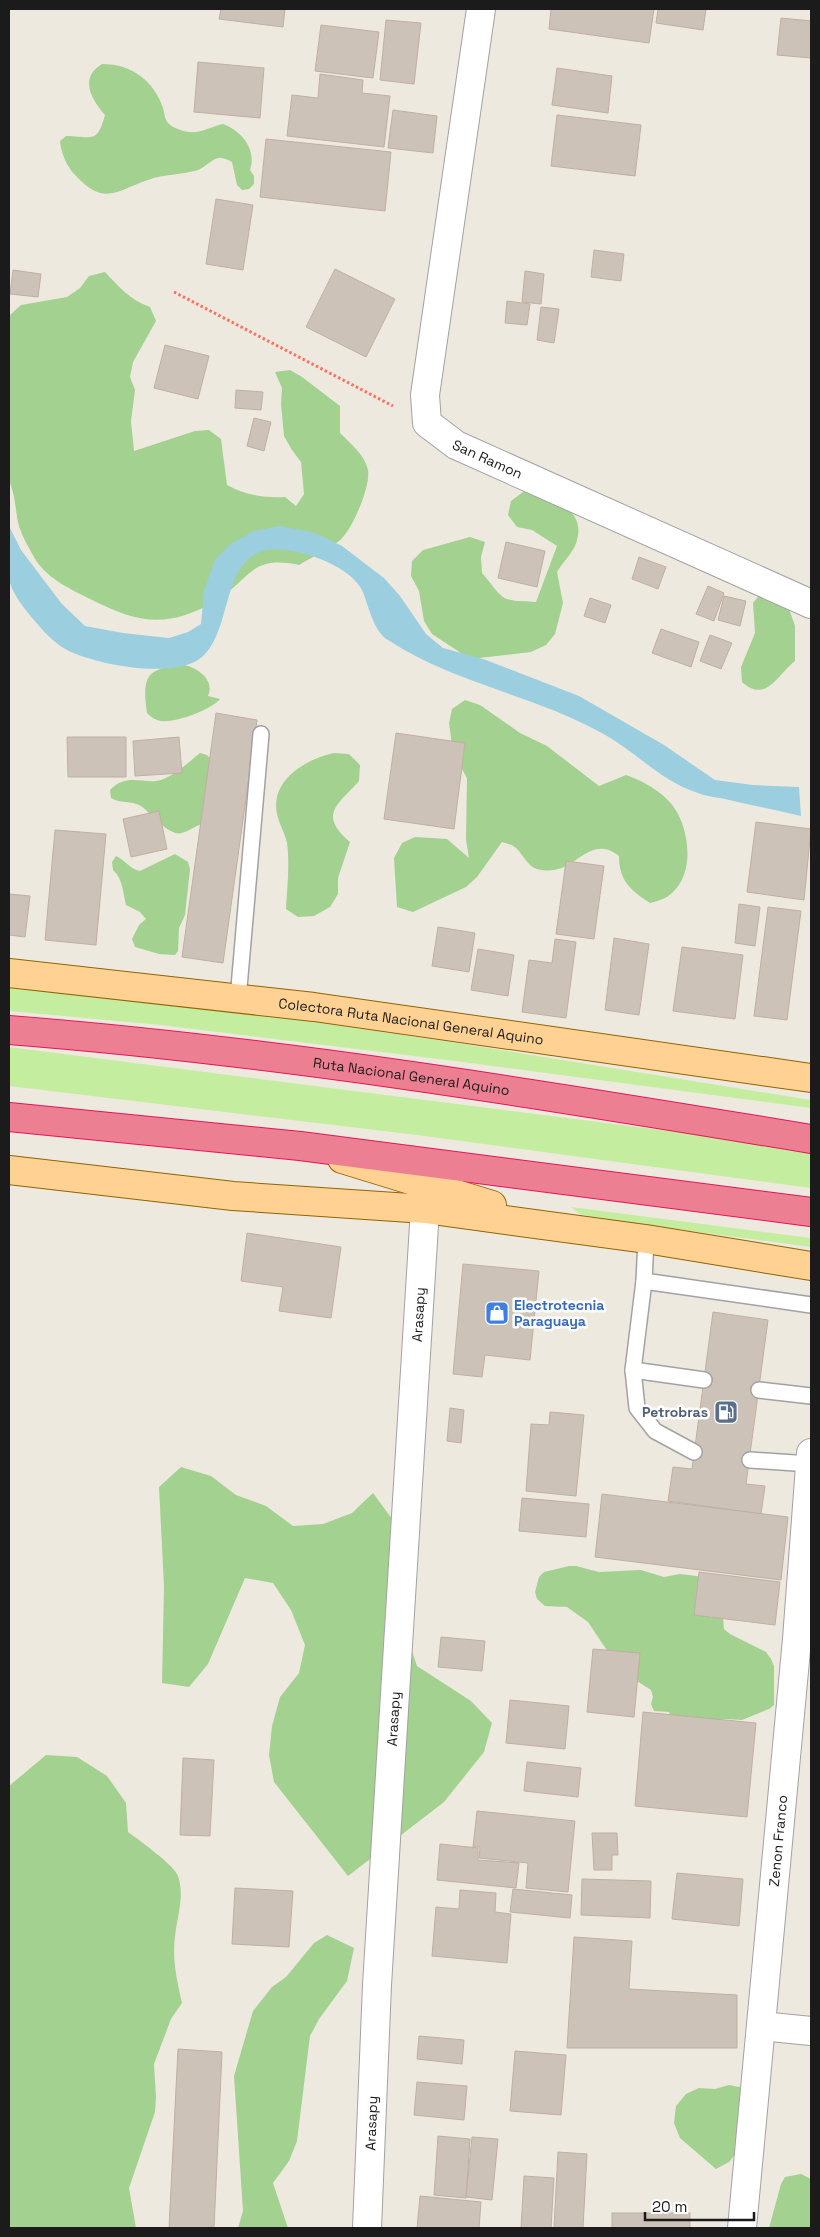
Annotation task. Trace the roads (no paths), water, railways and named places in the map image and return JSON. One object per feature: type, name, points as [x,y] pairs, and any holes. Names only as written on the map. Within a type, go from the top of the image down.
[{"type":"highway","name":"Ruta Nacional General Aquino","points":[[9,1030],[299,1061],[496,1088],[811,1139]]},
{"type":"highway","points":[[9,1117],[300,1146],[811,1212]]},
{"type":"main road","name":"Colectora Ruta Nacional General Aquino","points":[[9,973],[314,1007],[811,1078]]},
{"type":"main road","points":[[300,1146],[572,1229]]},
{"type":"main road","points":[[9,1170],[234,1196],[425,1209],[646,1239],[811,1266]]},
{"type":"street","name":"San Ramon","points":[[481,9],[425,395],[427,423],[456,445],[811,604]]},
{"type":"street","name":"Arasapy","points":[[367,2228],[377,1985],[425,1209]]},
{"type":"street","name":"Zenon Franco","points":[[742,2228],[761,2026],[804,1640],[811,1458]]},
{"type":"street","points":[[761,2026],[811,2031]]},
{"type":"lane","points":[[238,999],[261,734]]},
{"type":"lane","points":[[646,1239],[644,1280],[633,1370],[637,1408],[655,1431],[694,1452]]},
{"type":"lane","points":[[644,1280],[811,1306]]},
{"type":"lane","points":[[633,1370],[704,1380]]},
{"type":"lane","points":[[759,1390],[811,1396]]},
{"type":"lane","points":[[750,1460],[811,1458]]},
{"type":"water","points":[[9,526],[21,550],[62,604],[85,626],[123,633],[169,638],[188,632],[201,624],[204,591],[215,560],[229,545],[254,531],[280,526],[315,533],[342,546],[384,578],[400,596],[426,634],[443,648],[486,660],[579,696],[664,745],[715,780],[753,785],[799,787],[801,816],[695,792],[669,779],[610,738],[572,718],[465,678],[413,654],[383,636],[372,618],[362,590],[348,574],[328,562],[306,554],[286,550],[264,551],[249,558],[239,572],[231,589],[213,644],[202,657],[190,664],[174,668],[135,668],[80,656],[63,648],[48,636],[15,595],[10,583],[8,570]]},
{"type":"place","name":"Electrotecnia Paraguaya","points":[[497,1313]]},
{"type":"place","name":"Petrobras","points":[[726,1412]]}]
